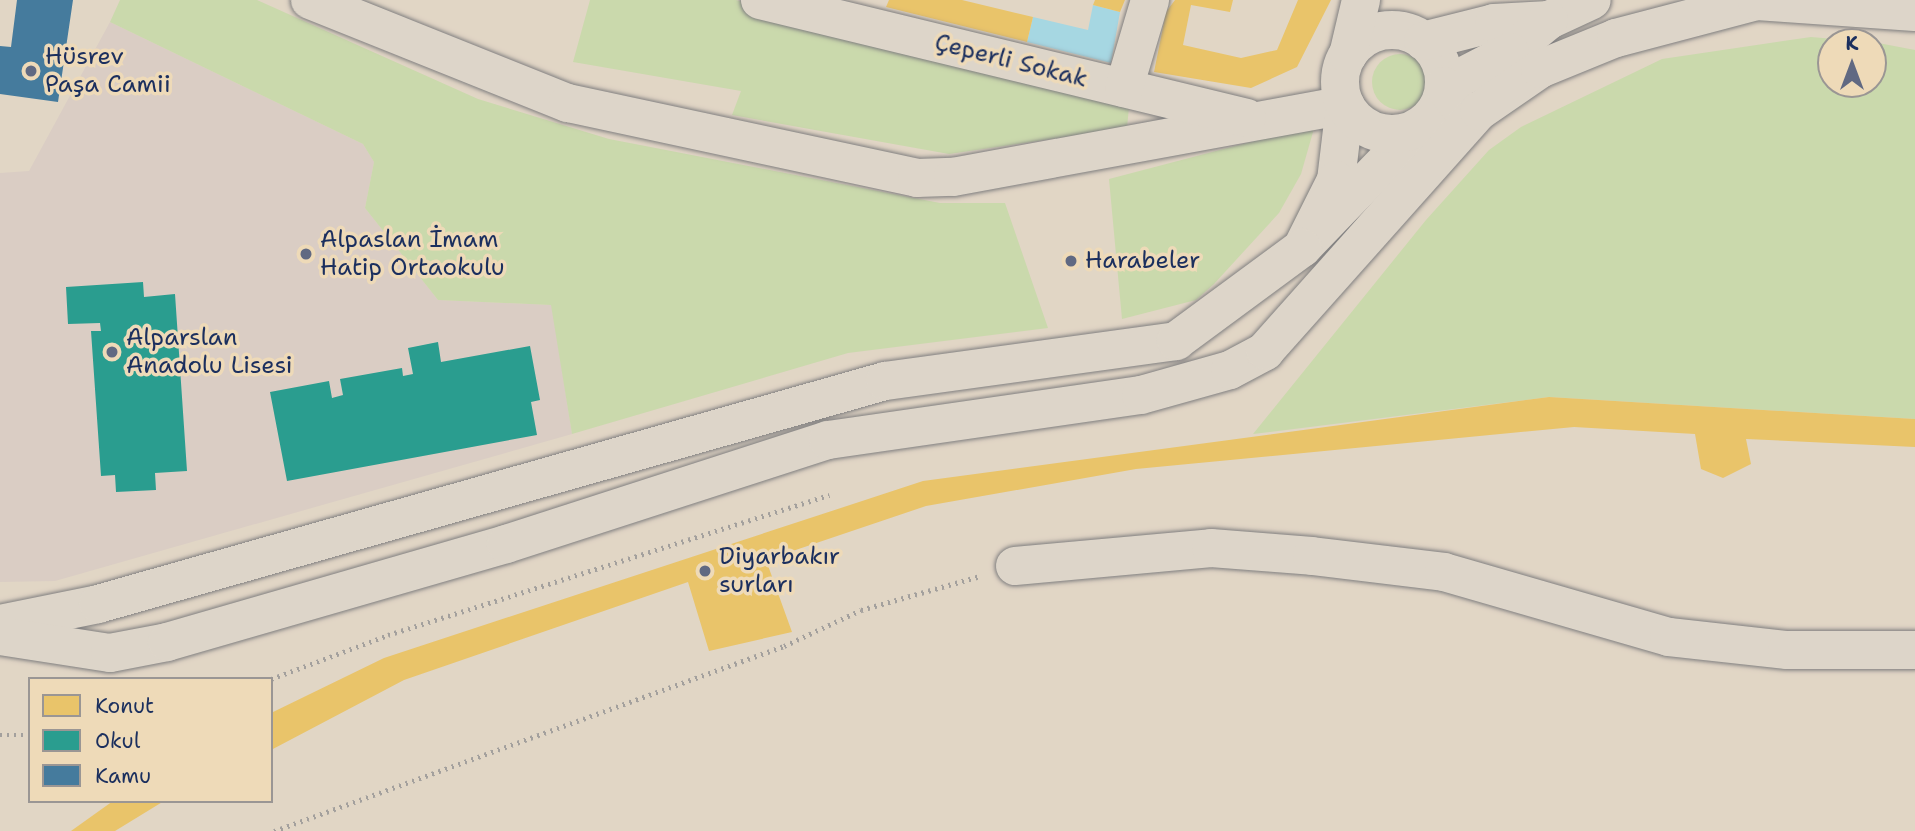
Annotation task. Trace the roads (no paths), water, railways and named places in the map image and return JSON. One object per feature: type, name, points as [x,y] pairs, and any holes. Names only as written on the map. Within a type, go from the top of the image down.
[{"type":"street","points":[[310,0],[568,103],[917,178],[1345,105]]},
{"type":"street","name":"Çeperli Sokak","points":[[760,0],[876,13],[1124,88],[1263,121]]},
{"type":"street","points":[[1124,88],[1150,0]]},
{"type":"street","points":[[1302,248],[1336,180],[1345,105],[1340,79],[1361,0]]},
{"type":"street","points":[[1444,86],[1510,52],[1549,20],[1592,0]]},
{"type":"street","points":[[0,624],[98,604],[886,381],[1176,341],[1302,248],[1446,130],[1540,69],[1693,15],[1757,1],[1915,12]]},
{"type":"street","points":[[1348,55],[1374,33],[1408,24],[1549,20]]},
{"type":"street","points":[[1408,24],[1436,53],[1444,86],[1436,110],[1446,130]]},
{"type":"street","points":[[1345,105],[1368,129],[1402,134],[1446,130]]},
{"type":"street","points":[[0,636],[110,653],[167,642],[828,440],[1141,395],[1230,370],[1265,351],[1446,130]]},
{"type":"street","points":[[1015,566],[1211,548],[1312,556],[1444,572],[1669,637],[1787,650],[1915,650]]},
{"type":"water","points":[[1093,5],[1120,12],[1111,63],[1027,42],[1033,17],[1088,30]]},
{"type":"place","name":"Hüsrev Paşa Camii","points":[[31,71]]},
{"type":"place","name":"Alpaslan İmam Hatip Ortaokulu","points":[[306,254]]},
{"type":"place","name":"Harabeler","points":[[1071,261]]},
{"type":"place","name":"Alparslan Anadolu Lisesi","points":[[112,352]]},
{"type":"place","name":"Diyarbakır surları","points":[[705,571]]}]
